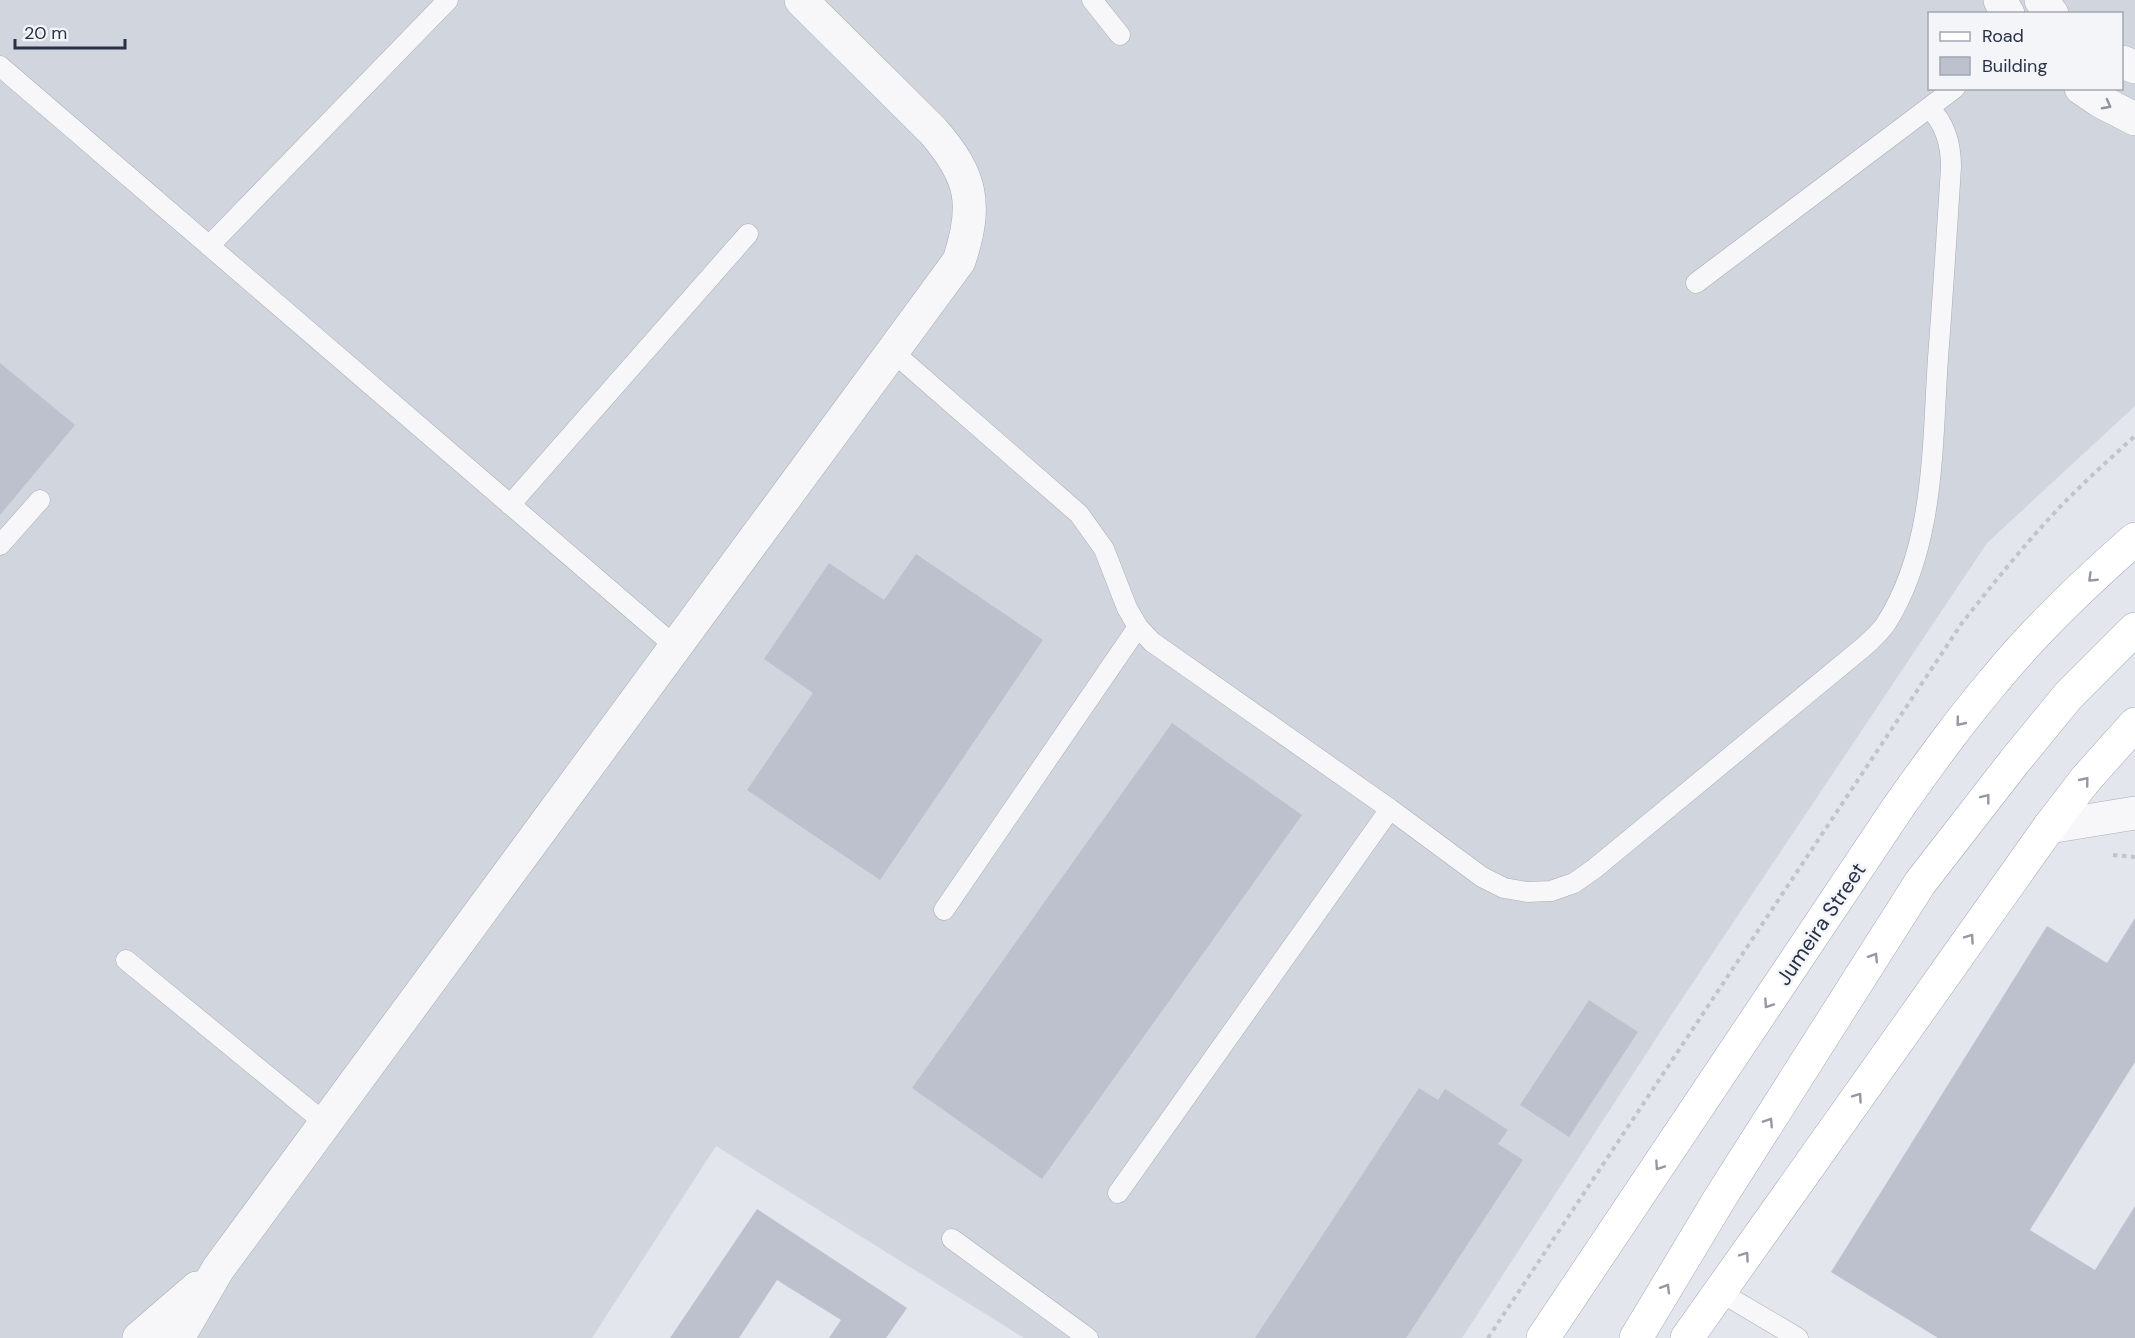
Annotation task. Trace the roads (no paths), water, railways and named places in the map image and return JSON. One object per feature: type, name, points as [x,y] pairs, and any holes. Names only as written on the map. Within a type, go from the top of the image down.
[{"type":"main road","name":"Jumeira Street","points":[[1543,1338],[1944,742],[1994,680],[2047,622],[2135,539]]},
{"type":"main road","points":[[1636,1338],[1720,1198],[1920,883],[2068,696],[2135,629]]},
{"type":"main road","points":[[1687,1338],[2049,827],[2085,780],[2135,724]]},
{"type":"street","points":[[178,1338],[218,1269],[959,261],[968,234],[970,206],[964,178],[952,153],[933,131],[801,0]]},
{"type":"street","points":[[2041,0],[2050,12]]},
{"type":"street","points":[[2084,90],[2135,119]]},
{"type":"street","points":[[2049,827],[2135,813]]},
{"type":"street","points":[[139,1338],[218,1269]]},
{"type":"lane","points":[[210,246],[448,0]]},
{"type":"lane","points":[[1092,0],[1120,35]]},
{"type":"lane","points":[[0,66],[676,647]]},
{"type":"lane","points":[[1696,283],[1952,90]]},
{"type":"lane","points":[[893,352],[1079,514],[1104,549],[1119,590],[1138,627],[1152,642],[1390,809],[1482,877],[1504,888],[1527,892],[1551,891],[1574,883],[1594,869],[1866,645],[1884,626],[1905,584],[1924,517],[1931,466],[1951,166],[1951,150],[1946,134],[1936,115],[1929,108]]},
{"type":"lane","points":[[510,505],[748,234]]},
{"type":"lane","points":[[0,545],[40,500]]},
{"type":"lane","points":[[944,910],[1138,627]]},
{"type":"lane","points":[[1118,1193],[1390,809]]},
{"type":"lane","points":[[126,960],[325,1123]]},
{"type":"lane","points":[[952,1239],[1088,1338]]},
{"type":"lane","points":[[1720,1292],[1798,1338]]}]
